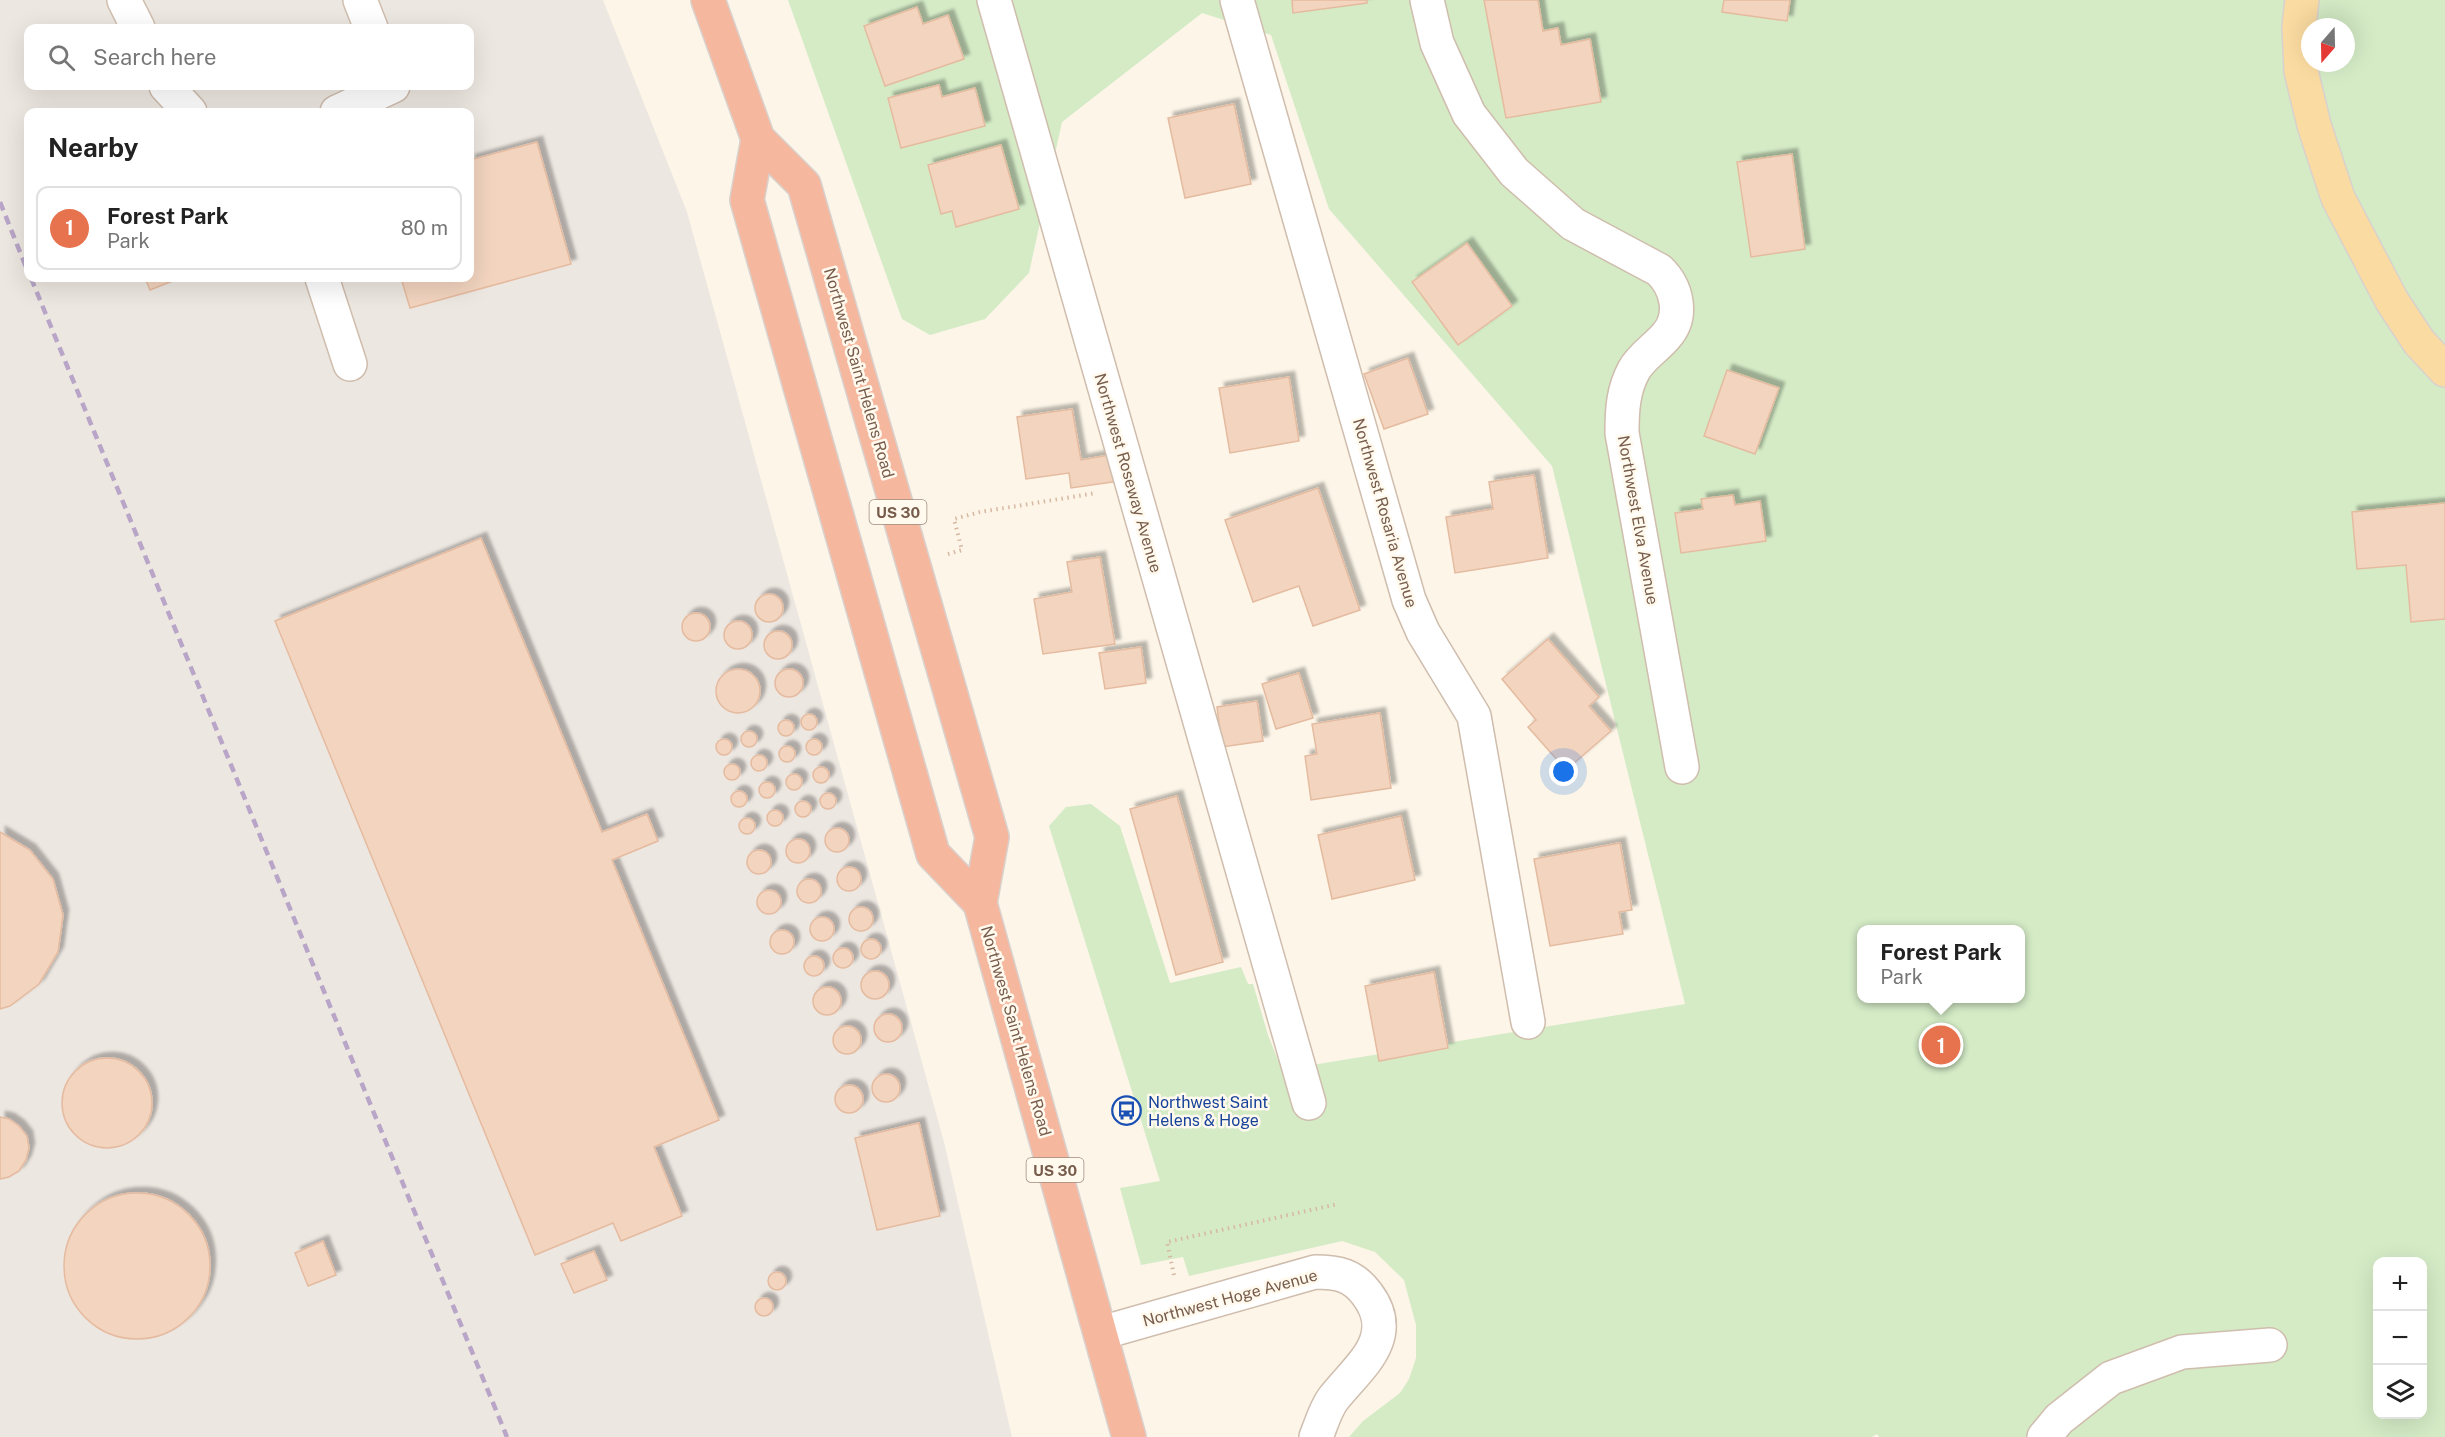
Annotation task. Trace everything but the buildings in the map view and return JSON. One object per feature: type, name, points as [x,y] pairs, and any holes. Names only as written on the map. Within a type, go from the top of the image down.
[{"type":"highway","name":"Northwest Saint Helens Road","points":[[708,0],[758,139],[804,185],[860,373],[992,837],[980,903],[1129,1437]]},
{"type":"highway","name":"Northwest Saint Helens Road","points":[[758,139],[747,200],[933,854],[980,903]]},
{"type":"main road","points":[[2301,0],[2299,26],[2301,72],[2314,125],[2338,198],[2392,301],[2420,342],[2445,370]]},
{"type":"street","points":[[124,0],[136,24]]},
{"type":"street","points":[[360,0],[369,24]]},
{"type":"street","name":"Northwest Roseway Avenue","points":[[994,0],[1309,1103]]},
{"type":"street","name":"Northwest Rosaria Avenue","points":[[1237,0],[1409,600],[1423,633],[1474,716],[1528,1022]]},
{"type":"street","name":"Northwest Elva Avenue","points":[[1426,0],[1437,43],[1469,114],[1514,172],[1573,224],[1659,270],[1668,279],[1677,301],[1675,322],[1668,334],[1635,368],[1622,401],[1622,433],[1682,767]]},
{"type":"street","points":[[169,90],[186,108]]},
{"type":"street","points":[[346,108],[384,90]]},
{"type":"street","points":[[323,282],[350,364]]},
{"type":"street","name":"Northwest Hoge Avenue","points":[[1101,1333],[1316,1272],[1336,1272],[1359,1283],[1377,1307],[1379,1337],[1371,1356],[1331,1401],[1316,1437]]},
{"type":"street","points":[[2044,1437],[2059,1419],[2111,1378],[2182,1352],[2270,1345]]},
{"type":"path","points":[[912,562],[962,550],[954,519],[981,512],[1132,487]]},
{"type":"path","points":[[1183,1310],[1167,1242],[1338,1204]]},
{"type":"shaded area","points":[[0,0],[603,0],[687,212],[944,1142],[1012,1437],[0,1437]]},
{"type":"green space","points":[[788,0],[2445,0],[2445,1437],[1879,1437],[1877,1434],[1872,1437],[1349,1437],[1363,1421],[1400,1393],[1409,1379],[1416,1358],[1416,1325],[1404,1280],[1375,1252],[1342,1241],[1189,1276],[1183,1257],[1141,1265],[1120,1188],[1160,1181],[1049,826],[1066,807],[1091,804],[1120,826],[1170,983],[1241,967],[1248,984],[1253,984],[1268,1035],[1282,1070],[1685,1004],[1552,466],[1329,209],[1271,35],[1202,13],[1062,122],[1029,273],[985,319],[930,335],[902,319]]},
{"type":"railway","points":[[0,202],[24,262]]},
{"type":"railway","points":[[33,282],[507,1437]]},
{"type":"place","name":"Forest Park","points":[[1941,1045]]},
{"type":"place","name":"Northwest Saint Helens & Hoge","points":[[1127,1111]]}]
